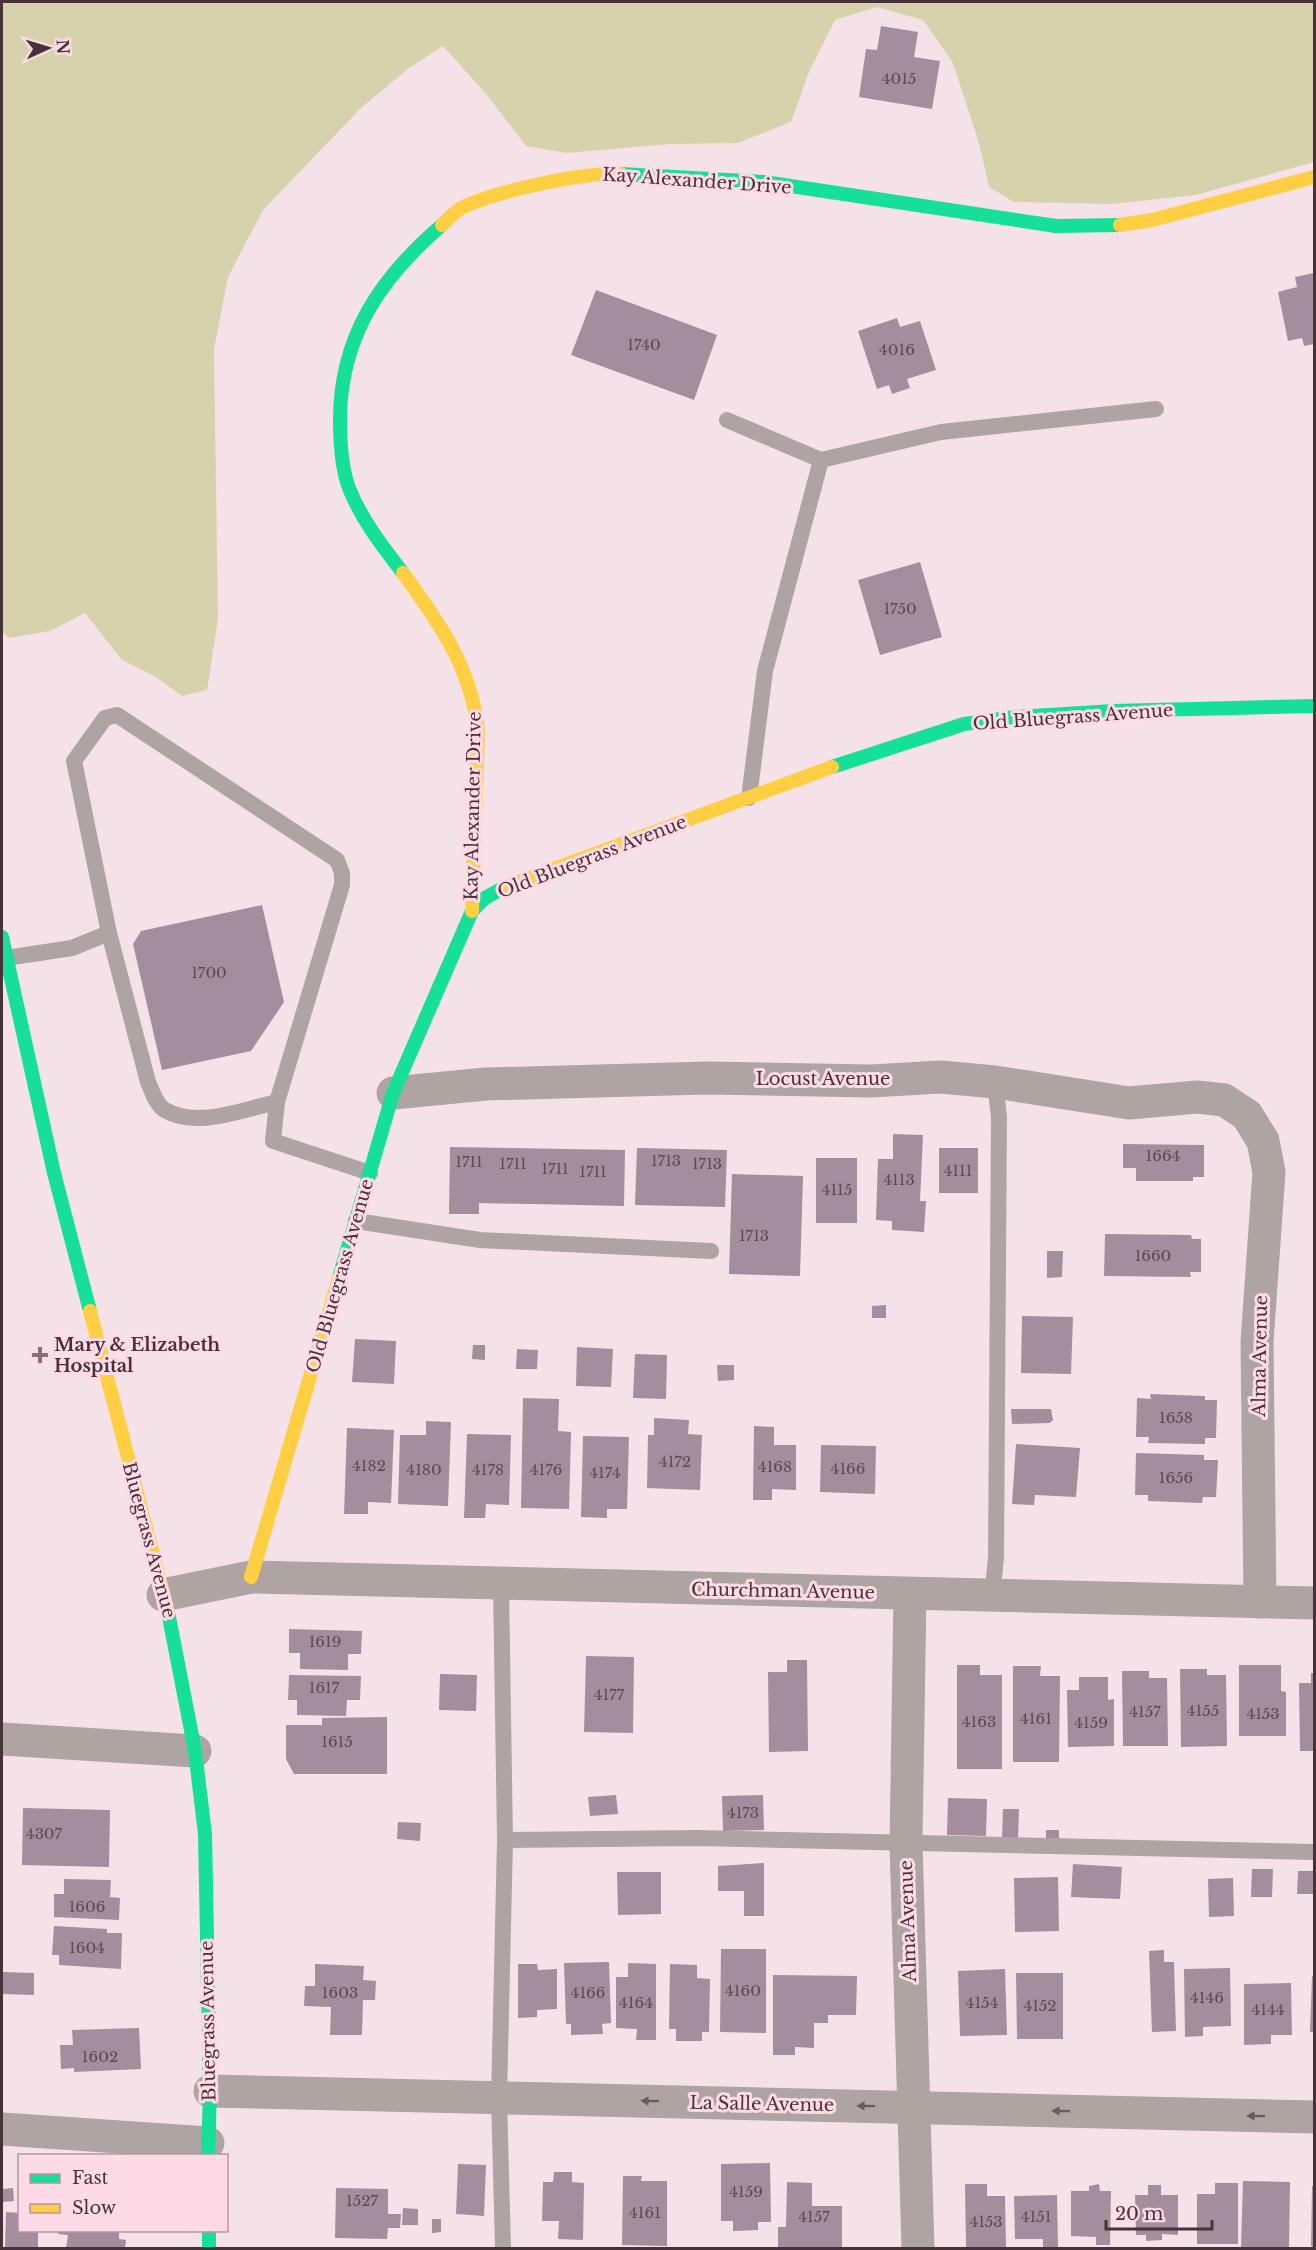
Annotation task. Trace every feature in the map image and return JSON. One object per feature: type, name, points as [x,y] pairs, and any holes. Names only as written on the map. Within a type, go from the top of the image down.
[{"type":"street","name":"Kay Alexander Drive","points":[[472,911],[478,731],[474,702],[465,671],[448,637],[374,535],[349,488],[340,445],[340,387],[347,357],[359,327],[388,279],[417,246],[461,208],[495,195],[600,173],[764,182],[1056,226],[1106,227],[1152,220],[1314,177]]},
{"type":"street","name":"Old Bluegrass Avenue","points":[[251,1577],[393,1093],[472,911],[485,898],[508,886],[749,798],[964,724],[1015,717],[1113,711],[1314,706]]},
{"type":"street","name":"Bluegrass Avenue","points":[[2,938],[54,1173],[174,1636],[195,1750],[205,1834],[210,2091],[208,2149]]},
{"type":"street","name":"Locust Avenue","points":[[393,1093],[486,1084],[707,1078],[871,1081],[941,1077],[994,1082],[1129,1103],[1197,1097],[1224,1100],[1247,1115]]},
{"type":"street","name":"Alma Avenue","points":[[1247,1115],[1263,1141],[1269,1172],[1257,1342],[1260,1602]]},
{"type":"street","points":[[163,1595],[251,1577]]},
{"type":"street","name":"Churchman Avenue","points":[[251,1577],[1314,1603]]},
{"type":"street","name":"Alma Avenue","points":[[910,1594],[906,1844],[918,2248]]},
{"type":"street","points":[[2,1739],[195,1750]]},
{"type":"street","name":"La Salle Avenue","points":[[210,2091],[1314,2117]]},
{"type":"street","points":[[2,2129],[208,2149]]},
{"type":"street","points":[[209,2232],[209,2248]]},
{"type":"lane","points":[[727,420],[821,460],[941,432],[1156,409]]},
{"type":"lane","points":[[749,798],[765,671],[821,460]]},
{"type":"lane","points":[[277,1102],[196,1119],[165,1110],[156,1100],[148,1082],[109,933],[74,761],[105,718],[117,715],[337,860],[342,873],[342,885],[277,1102],[273,1141],[370,1173]]},
{"type":"lane","points":[[6,958],[72,948],[109,933]]},
{"type":"lane","points":[[993,1596],[996,1558],[999,1129],[994,1082]]},
{"type":"lane","points":[[356,1221],[480,1240],[711,1251]]},
{"type":"lane","points":[[501,1584],[505,1840],[499,2098],[503,2248]]},
{"type":"lane","points":[[505,1840],[697,1838],[1314,1852]]},
{"type":"shaded area","points":[[2,2],[1314,2],[1314,162],[1196,195],[1112,204],[1014,202],[989,187],[979,143],[953,63],[923,20],[877,7],[835,20],[809,72],[791,122],[738,143],[670,144],[567,153],[526,146],[487,95],[443,46],[408,69],[362,107],[263,210],[228,277],[214,349],[218,619],[207,690],[182,696],[156,677],[122,660],[85,613],[50,631],[9,638],[2,632]]},
{"type":"building","points":[[881,26],[918,32],[914,57],[940,61],[932,109],[859,97],[866,49],[877,50]]},
{"type":"building","points":[[1314,273],[1314,344],[1304,346],[1302,338],[1288,341],[1278,292],[1297,287],[1295,277]]},
{"type":"building","points":[[596,290],[717,335],[694,400],[571,355]]},
{"type":"building","points":[[897,318],[900,327],[920,321],[936,370],[907,379],[910,388],[892,394],[889,385],[877,389],[858,331]]},
{"type":"building","points":[[920,562],[942,637],[880,655],[858,580]]},
{"type":"building","points":[[262,905],[284,1002],[251,1051],[162,1070],[133,944],[141,931]]},
{"type":"building","points":[[893,1134],[923,1135],[920,1201],[926,1201],[924,1232],[892,1230],[892,1221],[876,1220],[878,1159],[893,1159]]},
{"type":"building","points":[[1123,1144],[1204,1145],[1204,1177],[1193,1177],[1193,1181],[1136,1181],[1136,1168],[1123,1168]]},
{"type":"building","points":[[450,1147],[625,1150],[624,1206],[479,1203],[479,1214],[449,1214]]},
{"type":"building","points":[[637,1148],[727,1150],[725,1207],[635,1205]]},
{"type":"building","points":[[939,1148],[978,1148],[978,1193],[939,1193]]},
{"type":"building","points":[[816,1158],[857,1158],[857,1223],[816,1223]]},
{"type":"building","points":[[732,1174],[803,1176],[800,1276],[729,1274]]},
{"type":"building","points":[[1105,1234],[1191,1235],[1192,1239],[1201,1239],[1201,1272],[1190,1272],[1191,1277],[1104,1276]]},
{"type":"building","points":[[1047,1251],[1063,1251],[1062,1277],[1047,1278]]},
{"type":"building","points":[[886,1305],[886,1318],[872,1318],[872,1306]]},
{"type":"building","points":[[1022,1316],[1073,1317],[1071,1374],[1021,1373]]},
{"type":"building","points":[[355,1339],[396,1341],[394,1384],[352,1382]]},
{"type":"building","points":[[473,1345],[485,1345],[485,1360],[472,1359]]},
{"type":"building","points":[[577,1347],[613,1349],[611,1387],[576,1386]]},
{"type":"building","points":[[517,1349],[538,1350],[537,1369],[516,1369]]},
{"type":"building","points":[[635,1354],[667,1355],[666,1399],[633,1398]]},
{"type":"building","points":[[717,1365],[734,1365],[734,1380],[718,1381]]},
{"type":"building","points":[[1150,1394],[1205,1396],[1205,1400],[1217,1400],[1216,1438],[1205,1438],[1205,1444],[1148,1443],[1149,1437],[1136,1437],[1137,1398],[1151,1399]]},
{"type":"building","points":[[523,1398],[559,1399],[558,1431],[571,1432],[569,1509],[521,1508]]},
{"type":"building","points":[[1011,1409],[1051,1409],[1053,1420],[1050,1423],[1012,1424]]},
{"type":"building","points":[[654,1418],[689,1420],[688,1434],[702,1435],[700,1490],[647,1488],[648,1435],[654,1435]]},
{"type":"building","points":[[426,1421],[451,1422],[448,1506],[398,1504],[400,1435],[426,1435]]},
{"type":"building","points":[[754,1426],[774,1427],[774,1445],[796,1445],[796,1490],[772,1489],[772,1500],[753,1500]]},
{"type":"building","points":[[347,1428],[394,1430],[391,1503],[368,1502],[368,1514],[344,1514]]},
{"type":"building","points":[[467,1434],[511,1435],[509,1505],[486,1504],[485,1518],[464,1518]]},
{"type":"building","points":[[583,1436],[629,1437],[627,1509],[607,1509],[607,1518],[581,1517]]},
{"type":"building","points":[[1016,1444],[1080,1448],[1076,1497],[1035,1495],[1034,1505],[1012,1504]]},
{"type":"building","points":[[821,1445],[876,1446],[875,1494],[820,1492]]},
{"type":"building","points":[[1136,1453],[1204,1455],[1204,1460],[1218,1460],[1216,1497],[1203,1497],[1202,1503],[1148,1501],[1148,1495],[1135,1495]]},
{"type":"building","points":[[289,1629],[362,1631],[361,1654],[348,1654],[348,1670],[300,1669],[300,1653],[289,1653]]},
{"type":"building","points":[[586,1656],[634,1657],[633,1733],[584,1732]]},
{"type":"building","points":[[787,1660],[807,1660],[808,1751],[769,1752],[768,1672],[787,1672]]},
{"type":"building","points":[[957,1665],[980,1665],[980,1675],[1002,1675],[1002,1769],[957,1769]]},
{"type":"building","points":[[1239,1665],[1281,1665],[1281,1691],[1286,1692],[1286,1736],[1239,1736]]},
{"type":"building","points":[[1013,1666],[1041,1666],[1040,1676],[1060,1676],[1059,1762],[1013,1762]]},
{"type":"building","points":[[1180,1669],[1207,1669],[1207,1675],[1226,1675],[1227,1746],[1181,1747]]},
{"type":"building","points":[[1122,1671],[1149,1671],[1149,1678],[1167,1678],[1168,1746],[1123,1746]]},
{"type":"building","points":[[1311,1673],[1314,1673],[1314,1751],[1300,1751],[1299,1683],[1311,1683]]},
{"type":"building","points":[[440,1674],[477,1675],[476,1711],[439,1710]]},
{"type":"building","points":[[289,1675],[361,1676],[360,1700],[347,1700],[346,1716],[297,1715],[297,1700],[288,1700]]},
{"type":"building","points":[[1079,1677],[1108,1677],[1108,1700],[1114,1699],[1114,1746],[1068,1747],[1067,1690],[1079,1690]]},
{"type":"building","points":[[387,1717],[387,1774],[294,1774],[286,1759],[286,1725],[322,1725],[322,1718]]},
{"type":"building","points":[[616,1795],[618,1814],[590,1816],[588,1797]]},
{"type":"building","points":[[763,1795],[764,1830],[723,1831],[722,1796]]},
{"type":"building","points":[[948,1798],[987,1799],[986,1836],[947,1835]]},
{"type":"building","points":[[23,1808],[110,1810],[109,1867],[22,1865]]},
{"type":"building","points":[[1003,1809],[1019,1809],[1018,1839],[1002,1839]]},
{"type":"building","points":[[398,1822],[421,1823],[420,1841],[397,1839]]},
{"type":"building","points":[[1046,1830],[1059,1830],[1059,1839],[1046,1839]]},
{"type":"building","points":[[764,1863],[764,1916],[744,1916],[744,1891],[718,1891],[718,1866]]},
{"type":"building","points":[[1073,1864],[1122,1867],[1120,1899],[1071,1897]]},
{"type":"building","points":[[1252,1869],[1273,1869],[1272,1897],[1251,1897]]},
{"type":"building","points":[[1298,1871],[1314,1871],[1314,1894],[1297,1894]]},
{"type":"building","points":[[617,1872],[661,1872],[661,1914],[618,1915]]},
{"type":"building","points":[[1058,1877],[1059,1931],[1015,1932],[1014,1878]]},
{"type":"building","points":[[1233,1878],[1234,1916],[1209,1917],[1208,1879]]},
{"type":"building","points":[[64,1879],[111,1880],[110,1897],[120,1898],[119,1920],[54,1917],[54,1894],[64,1894]]},
{"type":"building","points":[[54,1926],[107,1929],[107,1933],[122,1933],[121,1969],[59,1965],[59,1955],[52,1955]]},
{"type":"building","points":[[721,1949],[766,1949],[766,2033],[720,2032]]},
{"type":"building","points":[[1164,1950],[1164,1962],[1174,1962],[1176,2031],[1152,2032],[1149,1951]]},
{"type":"building","points":[[609,1962],[611,2023],[602,2024],[603,2034],[571,2035],[571,2024],[566,2024],[564,1963]]},
{"type":"building","points":[[628,1963],[656,1964],[656,2040],[636,2040],[637,2029],[616,2028],[616,1977],[628,1977]]},
{"type":"building","points":[[315,1964],[364,1966],[363,1980],[376,1981],[375,2000],[363,2000],[362,2035],[330,2035],[331,2007],[304,2006],[305,1986],[315,1986]]},
{"type":"building","points":[[518,1964],[537,1964],[538,1970],[557,1969],[557,2009],[537,2010],[537,2017],[518,2018]]},
{"type":"building","points":[[670,1964],[697,1965],[697,1978],[710,1979],[709,2032],[702,2032],[702,2041],[676,2041],[676,2029],[669,2029]]},
{"type":"building","points":[[1230,1968],[1231,2026],[1203,2027],[1203,2036],[1185,2037],[1184,1969]]},
{"type":"building","points":[[1005,1969],[1007,2035],[960,2036],[958,1971]]},
{"type":"building","points":[[2,1972],[34,1973],[34,1995],[2,1994]]},
{"type":"building","points":[[1016,1973],[1063,1973],[1063,2039],[1017,2039]]},
{"type":"building","points":[[773,1975],[857,1976],[856,2015],[828,2015],[828,2023],[814,2023],[814,2048],[795,2047],[795,2055],[773,2055]]},
{"type":"building","points":[[1312,1976],[1314,1976],[1314,2032],[1310,2032]]},
{"type":"building","points":[[1291,1983],[1292,2035],[1271,2035],[1271,2044],[1244,2045],[1244,1984]]},
{"type":"building","points":[[139,2028],[141,2069],[74,2072],[74,2068],[61,2069],[60,2045],[73,2045],[72,2030]]},
{"type":"building","points":[[770,2163],[771,2222],[758,2222],[758,2230],[733,2231],[733,2221],[721,2221],[721,2164]]},
{"type":"building","points":[[458,2164],[486,2165],[484,2216],[456,2214]]},
{"type":"building","points":[[554,2172],[572,2172],[572,2182],[584,2183],[583,2240],[558,2239],[559,2221],[542,2221],[543,2182],[553,2182]]},
{"type":"building","points":[[623,2176],[642,2176],[641,2181],[667,2181],[667,2246],[622,2245]]},
{"type":"building","points":[[1243,2181],[1290,2182],[1289,2248],[1241,2248]]},
{"type":"building","points":[[787,2182],[812,2183],[812,2206],[842,2206],[842,2247],[778,2247],[778,2227],[786,2227]]},
{"type":"building","points":[[1215,2183],[1238,2183],[1238,2244],[1197,2244],[1197,2194],[1215,2194]]},
{"type":"building","points":[[965,2184],[987,2184],[987,2196],[1005,2196],[1006,2248],[966,2248]]},
{"type":"building","points":[[1099,2184],[1100,2191],[1111,2191],[1110,2245],[1096,2245],[1096,2237],[1071,2236],[1071,2191],[1089,2191],[1089,2186]]},
{"type":"building","points":[[1148,2185],[1161,2185],[1161,2195],[1178,2195],[1178,2235],[1162,2234],[1162,2240],[1146,2241],[1146,2235],[1136,2235],[1135,2195],[1148,2195]]},
{"type":"building","points":[[1312,2186],[1314,2186],[1314,2248],[1311,2246]]},
{"type":"building","points":[[13,2188],[14,2201],[2,2202],[2,2189]]},
{"type":"building","points":[[336,2188],[388,2189],[388,2214],[401,2214],[400,2228],[388,2228],[387,2239],[335,2238]]},
{"type":"building","points":[[1057,2195],[1058,2248],[1043,2248],[1043,2239],[1015,2239],[1014,2196]]},
{"type":"building","points":[[403,2208],[418,2209],[418,2225],[402,2225]]},
{"type":"building","points":[[6,2212],[18,2213],[18,2232],[38,2232],[38,2248],[5,2248]]},
{"type":"building","points":[[432,2219],[441,2219],[441,2232],[432,2233]]},
{"type":"building","points":[[58,2232],[119,2232],[119,2239],[126,2240],[125,2248],[66,2248],[68,2235],[58,2234]]},
{"type":"traffic: fast","points":[[621,174],[764,182],[1056,226],[1120,225]]},
{"type":"traffic: fast","points":[[403,573],[366,522],[349,488],[344,472],[341,446],[342,390],[347,362],[368,311],[382,288],[400,266],[442,225]]},
{"type":"traffic: fast","points":[[832,767],[964,724],[1015,717],[1113,711],[1314,706]]},
{"type":"traffic: fast","points":[[339,1278],[393,1093],[472,911],[485,898],[507,886]]},
{"type":"traffic: fast","points":[[2,937],[54,1173],[90,1311]]},
{"type":"traffic: fast","points":[[168,1612],[195,1751],[205,1834],[210,2091],[208,2154]]},
{"type":"traffic: fast","points":[[209,2232],[209,2248]]},
{"type":"traffic: slow","points":[[442,225],[463,207],[497,195],[564,179],[621,174]]},
{"type":"traffic: slow","points":[[1120,225],[1152,220],[1314,177]]},
{"type":"traffic: slow","points":[[403,573],[452,647],[475,708],[478,731],[472,911]]},
{"type":"traffic: slow","points":[[507,886],[832,767]]},
{"type":"traffic: slow","points":[[251,1577],[339,1278]]},
{"type":"traffic: slow","points":[[90,1311],[168,1612]]},
{"type":"place","name":"Mary & Elizabeth Hospital","points":[[40,1355]]}]
